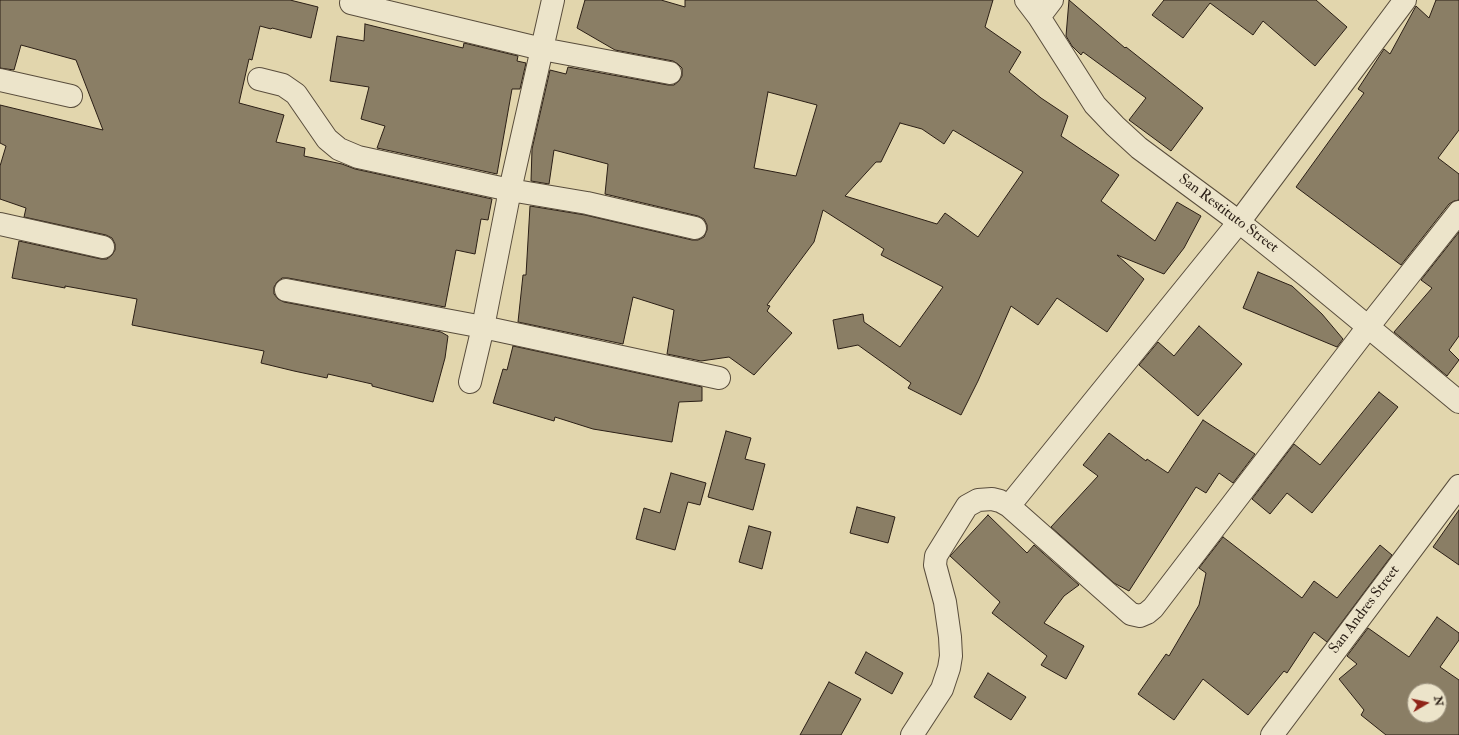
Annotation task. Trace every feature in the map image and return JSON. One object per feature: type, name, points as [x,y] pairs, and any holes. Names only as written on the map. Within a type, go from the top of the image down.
[{"type":"street","points":[[470,382],[483,327],[510,190],[554,0]]},
{"type":"street","points":[[1009,506],[1240,222],[1405,0]]},
{"type":"street","points":[[351,3],[542,49],[670,73]]},
{"type":"street","name":"San Restituto Street","points":[[1039,6],[1095,105],[1115,126],[1139,148],[1240,222],[1368,327],[1457,396]]},
{"type":"street","points":[[259,79],[283,86],[296,94],[327,139],[339,149],[358,157],[510,190],[587,203],[695,228]]},
{"type":"street","points":[[0,80],[71,96]]},
{"type":"street","points":[[912,735],[942,689],[949,668],[951,656],[950,637],[945,602],[935,565],[936,556],[938,550],[967,506],[978,500],[992,499],[1009,506],[1131,614],[1140,616],[1147,613],[1368,327],[1459,212]]},
{"type":"street","points":[[0,224],[103,247]]},
{"type":"street","points":[[286,290],[483,327],[719,378]]},
{"type":"street","name":"San Andres Street","points":[[1272,735],[1459,486]]},
{"type":"building","points":[[0,0],[290,0],[318,7],[311,38],[260,26],[252,60],[249,59],[239,103],[284,115],[276,142],[305,148],[304,156],[342,164],[355,169],[492,199],[488,220],[481,219],[475,254],[456,250],[445,307],[288,278],[282,278],[277,282],[274,287],[274,294],[278,299],[284,302],[441,332],[448,336],[445,358],[433,402],[372,386],[372,384],[328,374],[327,378],[261,363],[264,351],[132,325],[137,299],[12,278],[19,241],[101,259],[107,259],[112,255],[115,250],[115,244],[112,238],[106,235],[24,217],[26,208],[0,199],[0,166],[6,146],[0,143],[0,105],[103,130],[76,60],[21,45],[14,70],[0,68]]},
{"type":"building","points":[[585,0],[661,0],[685,7],[685,0],[993,0],[985,27],[1021,52],[1009,72],[1041,98],[1068,116],[1061,136],[1119,175],[1101,201],[1155,241],[1177,202],[1201,216],[1184,248],[1164,274],[1117,255],[1144,279],[1107,332],[1057,298],[1038,325],[1011,306],[978,381],[961,415],[908,388],[911,383],[858,345],[838,349],[833,320],[863,314],[864,322],[900,347],[943,287],[881,255],[884,249],[823,210],[814,242],[767,305],[770,306],[767,311],[792,333],[754,375],[729,357],[701,361],[667,354],[674,310],[633,297],[623,344],[518,322],[523,275],[526,275],[530,206],[585,215],[692,240],[698,240],[704,237],[707,230],[707,225],[704,219],[698,216],[605,194],[608,164],[554,150],[549,184],[531,181],[532,149],[550,70],[566,74],[568,67],[668,85],[674,85],[682,76],[682,68],[673,61],[615,50],[577,28]],"holes":[[[768,92],[817,105],[796,176],[754,168]],[[900,123],[922,129],[944,144],[953,130],[1023,172],[978,237],[945,213],[937,224],[845,196],[876,162],[881,162]]]},
{"type":"building","points":[[1069,0],[1125,48],[1126,47],[1203,108],[1171,151],[1129,120],[1146,98],[1083,52],[1081,55],[1072,46],[1066,36]]},
{"type":"building","points":[[1164,0],[1316,0],[1347,27],[1315,66],[1263,21],[1253,35],[1210,3],[1183,38],[1152,15]]},
{"type":"building","points":[[1436,0],[1459,0],[1459,130],[1438,158],[1459,174],[1459,200],[1449,204],[1401,265],[1296,187],[1364,93],[1358,89],[1384,49],[1390,54],[1416,6],[1429,18]]},
{"type":"building","points":[[365,24],[463,48],[464,43],[518,56],[517,61],[526,63],[520,89],[512,89],[497,174],[377,148],[385,126],[361,119],[369,87],[330,81],[337,36],[364,41]]},
{"type":"building","points":[[1459,232],[1459,336],[1449,350],[1459,360],[1447,376],[1394,332],[1432,288],[1421,280]]},
{"type":"building","points":[[1258,272],[1292,286],[1322,314],[1343,339],[1337,347],[1243,308]]},
{"type":"building","points":[[1199,326],[1242,364],[1198,416],[1139,365],[1158,342],[1174,356]]},
{"type":"building","points":[[513,346],[702,387],[702,401],[679,402],[672,442],[593,429],[555,417],[554,421],[493,403],[503,369],[507,370]]},
{"type":"building","points":[[1379,392],[1398,407],[1312,513],[1287,493],[1270,514],[1252,499],[1294,444],[1320,465]]},
{"type":"building","points":[[1203,420],[1255,454],[1233,483],[1219,473],[1206,493],[1196,487],[1129,591],[1114,583],[1051,527],[1098,476],[1083,465],[1109,433],[1146,461],[1147,459],[1168,473]]},
{"type":"building","points":[[726,431],[751,438],[745,459],[765,464],[753,510],[708,497]]},
{"type":"building","points":[[671,473],[706,483],[700,505],[688,502],[675,550],[636,539],[644,508],[660,513]]},
{"type":"building","points":[[857,507],[895,517],[888,543],[850,533]]},
{"type":"building","points":[[1459,510],[1459,565],[1433,547]]},
{"type":"building","points":[[988,515],[1027,553],[1034,545],[1079,585],[1064,596],[1044,623],[1084,646],[1066,679],[1041,665],[1047,656],[992,613],[1000,602],[950,556]]},
{"type":"building","points":[[749,526],[771,532],[762,569],[739,562]]},
{"type":"building","points":[[1223,537],[1302,598],[1314,581],[1337,598],[1380,545],[1392,555],[1327,642],[1314,632],[1287,673],[1284,671],[1248,715],[1203,679],[1174,720],[1138,694],[1166,654],[1169,656],[1199,605],[1206,573],[1199,568]]},
{"type":"building","points":[[1437,617],[1459,633],[1459,640],[1440,667],[1459,680],[1459,735],[1386,735],[1361,715],[1364,710],[1339,679],[1357,664],[1347,656],[1368,628],[1409,657]]},
{"type":"building","points":[[866,652],[903,673],[892,694],[855,673]]},
{"type":"building","points":[[988,673],[1026,697],[1011,720],[974,697]]},
{"type":"building","points":[[829,682],[861,699],[841,735],[800,735]]}]
